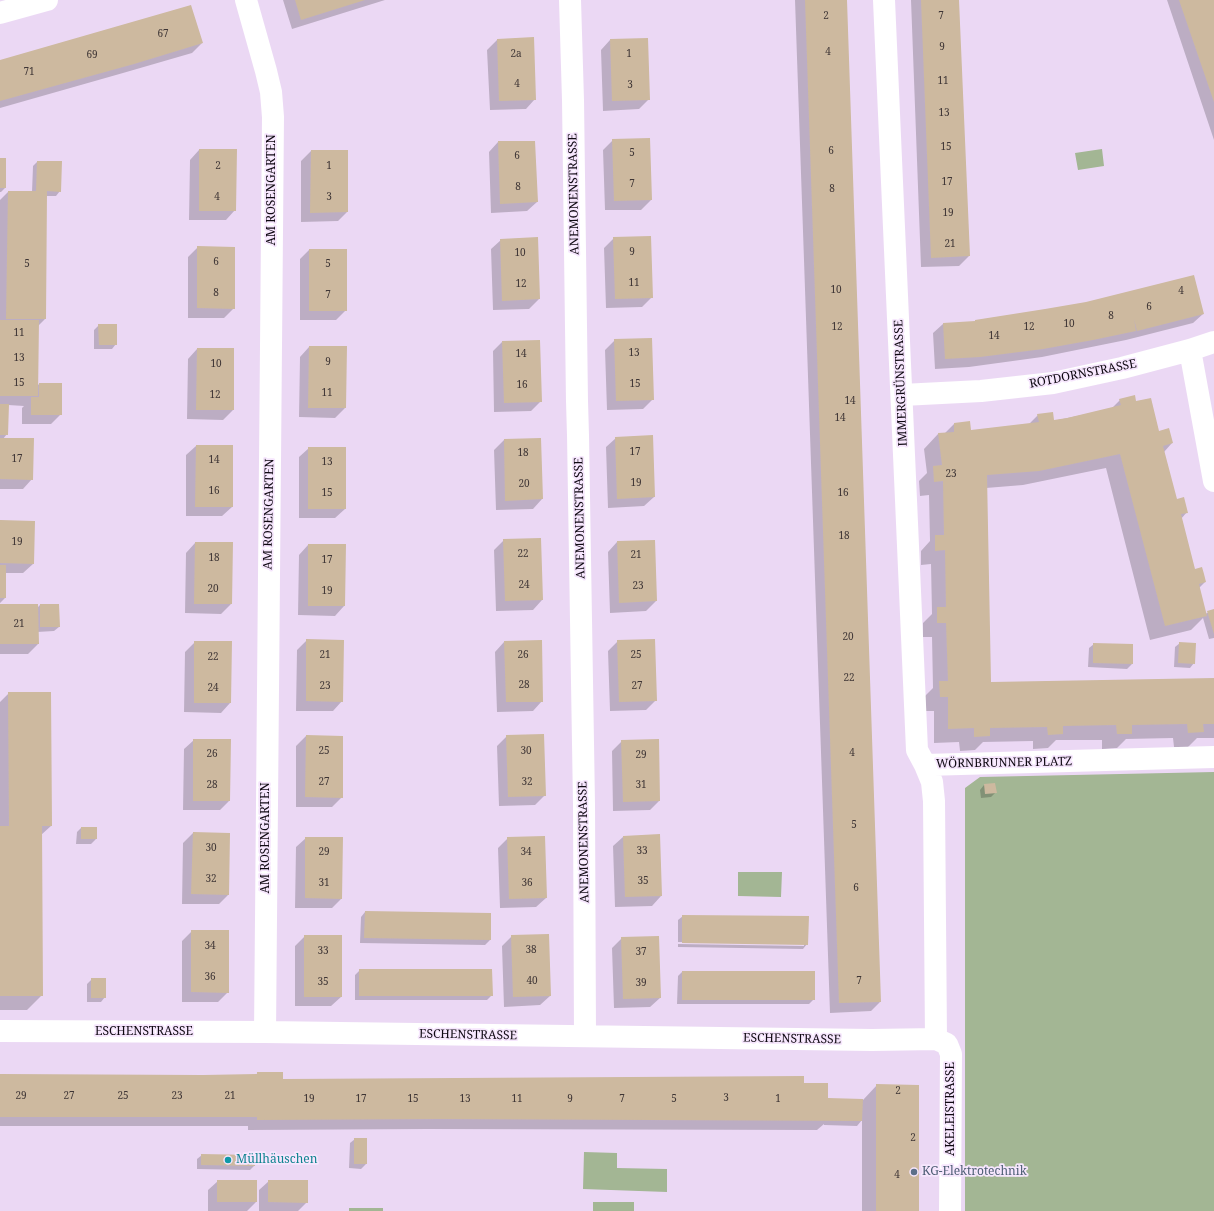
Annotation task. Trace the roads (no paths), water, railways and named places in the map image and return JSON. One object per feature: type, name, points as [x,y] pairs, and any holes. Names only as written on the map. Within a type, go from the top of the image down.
[{"type":"street","points":[[0,13],[46,0]]},
{"type":"street","name":"AM ROSENGARTEN","points":[[246,0],[271,92],[273,117],[265,1032]]},
{"type":"street","name":"ANEMONENSTRASSE","points":[[570,0],[573,103],[584,811],[586,1036]]},
{"type":"street","name":"IMMERGRÜNSTRASSE","points":[[884,0],[917,750],[925,765]]},
{"type":"street","name":"ROTDORNSTRASSE","points":[[902,395],[981,391],[1053,383],[1122,368],[1214,342]]},
{"type":"street","points":[[1190,350],[1214,481]]},
{"type":"street","name":"WÖRNBRUNNER PLATZ","points":[[936,1039],[934,801],[932,782],[925,765],[1214,757]]},
{"type":"street","name":"ESCHENSTRASSE","points":[[0,1031],[265,1032],[872,1040],[936,1039]]},
{"type":"street","name":"AKELEISTRASSE","points":[[936,1039],[947,1044],[951,1054],[950,1211]]},
{"type":"place","name":"Müllhäuschen","points":[[228,1160]]},
{"type":"place","name":"KG-Elektrotechnik","points":[[914,1172]]}]
